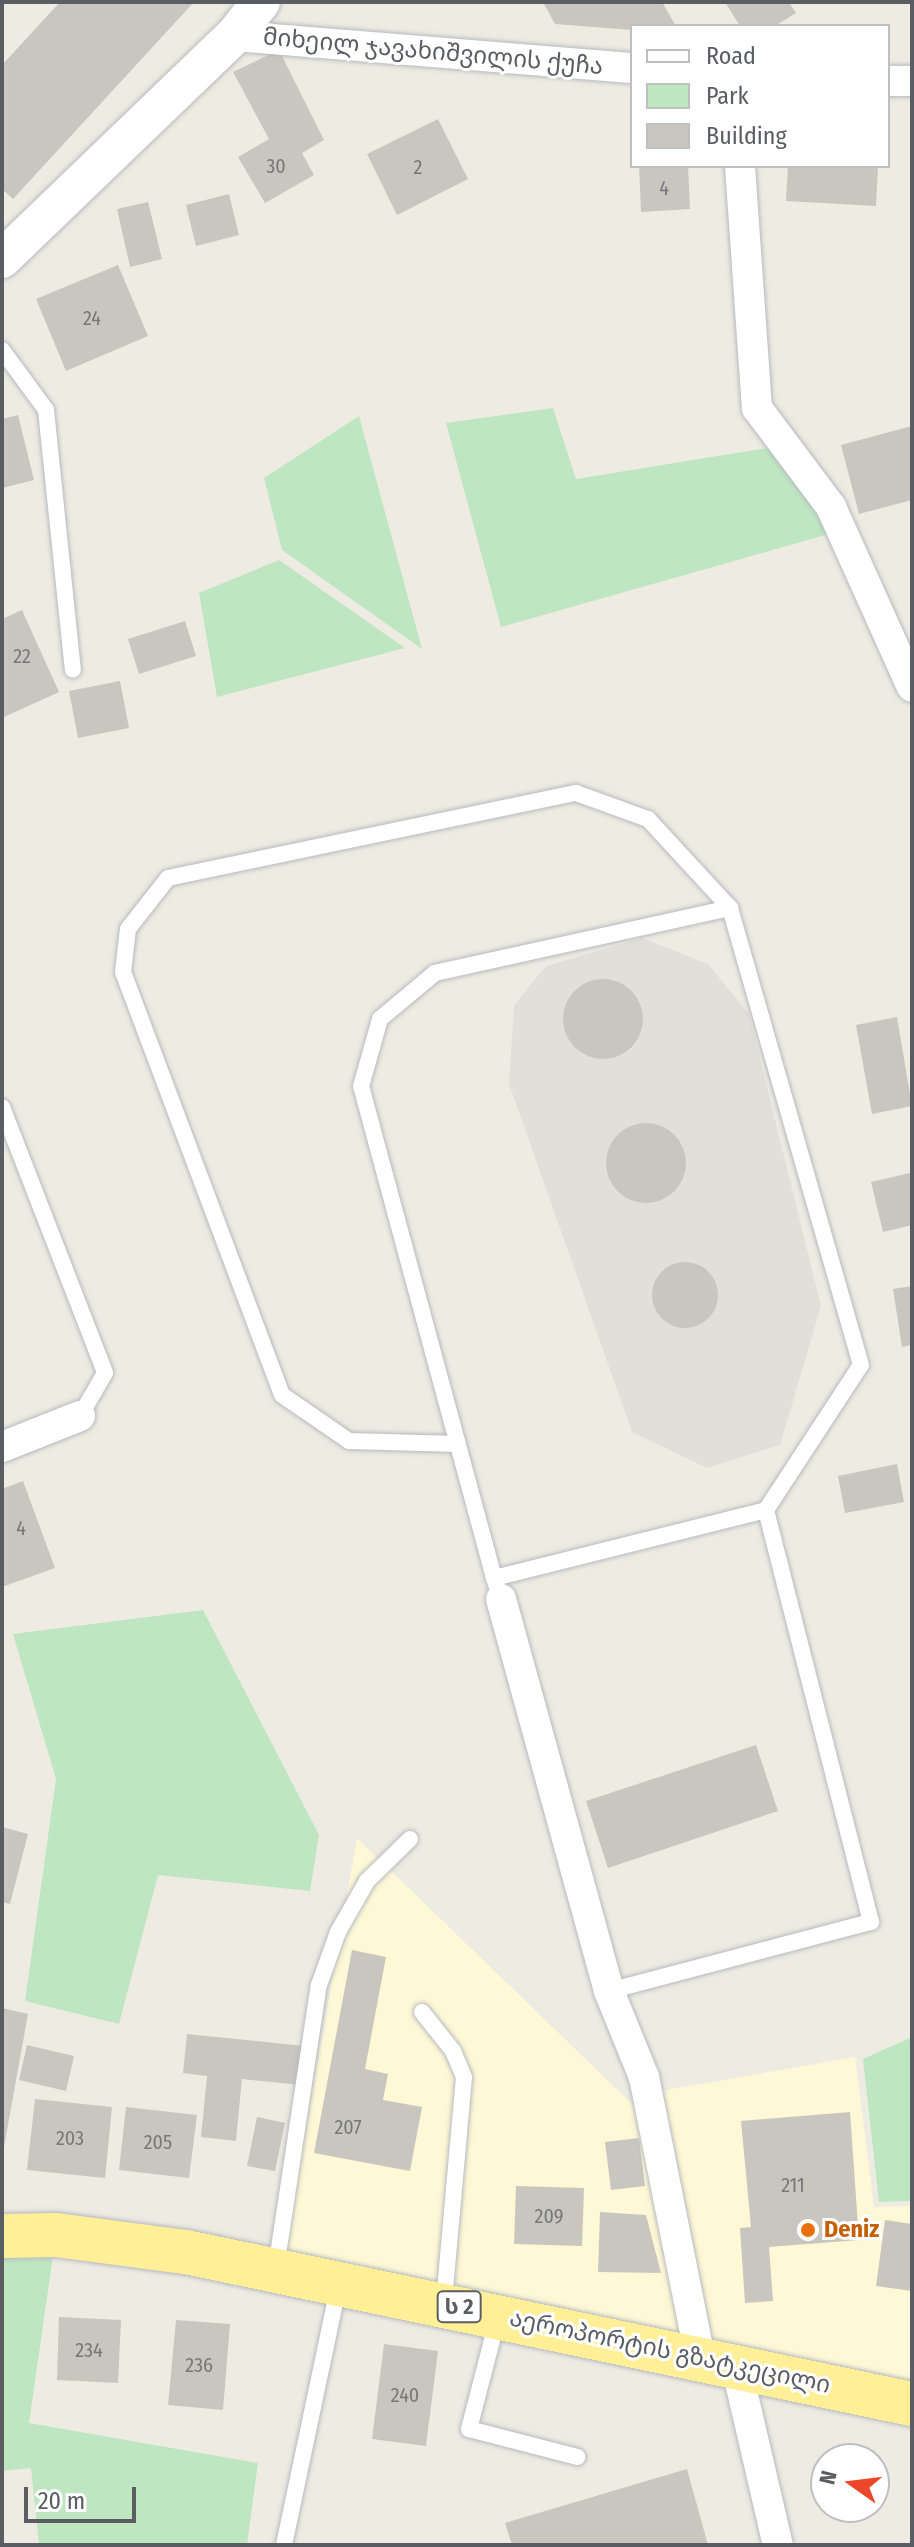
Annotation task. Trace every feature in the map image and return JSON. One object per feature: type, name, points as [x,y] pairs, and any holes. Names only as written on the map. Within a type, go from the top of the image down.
[{"type":"highway","name":"აეროპორტის გზატკეცილი","points":[[2,2236],[85,2239],[276,2270],[912,2404]]},
{"type":"street","points":[[2,259],[234,36],[261,2]]},
{"type":"street","name":"მიხეილ ჯავახიშვილის ქუჩა","points":[[234,36],[630,68]]},
{"type":"street","points":[[890,81],[912,81]]},
{"type":"street","points":[[740,168],[757,408],[831,507],[912,687]]},
{"type":"street","points":[[2,1447],[80,1416]]},
{"type":"street","points":[[498,1588],[609,1991],[644,2077],[718,2361],[778,2545]]},
{"type":"lane","points":[[2,350],[46,410],[73,670]]},
{"type":"lane","points":[[458,1444],[349,1441],[282,1395],[123,972],[128,929],[168,878],[576,793],[648,819],[730,908],[861,1365],[766,1510],[498,1588],[361,1086],[380,1019],[435,973],[730,908]]},
{"type":"lane","points":[[2,1107],[105,1373],[80,1416]]},
{"type":"lane","points":[[609,1991],[871,1922],[766,1510]]},
{"type":"lane","points":[[276,2270],[319,1985],[338,1932],[367,1881],[410,1839]]},
{"type":"lane","points":[[422,2012],[453,2051],[464,2077],[444,2304]]},
{"type":"lane","points":[[284,2545],[339,2283]]},
{"type":"lane","points":[[499,2316],[469,2429],[577,2457]]},
{"type":"shaded area","points":[[642,938],[708,964],[749,1014],[821,1306],[780,1445],[707,1468],[632,1432],[509,1084],[514,1005],[546,966]]},
{"type":"shaded area","points":[[357,1838],[634,2106],[692,2348],[282,2266]]},
{"type":"shaded area","points":[[855,2057],[874,2207],[912,2206],[912,2396],[708,2350],[649,2093]]},
{"type":"green space","points":[[553,408],[576,479],[791,444],[829,534],[501,627],[446,423]]},
{"type":"green space","points":[[359,416],[422,649],[282,550],[264,478]]},
{"type":"green space","points":[[279,560],[405,648],[217,697],[199,593]]},
{"type":"green space","points":[[203,1610],[319,1835],[310,1891],[158,1875],[119,2024],[25,2001],[56,1779],[13,1634]]},
{"type":"green space","points":[[912,2037],[912,2201],[879,2202],[863,2059]]},
{"type":"green space","points":[[56,2235],[29,2423],[258,2463],[247,2545],[39,2545],[31,2468],[2,2471],[2,2236]]},
{"type":"building","points":[[60,2],[194,2],[13,199],[2,189],[2,65]]},
{"type":"building","points":[[543,2],[662,2],[675,24],[630,24],[630,30],[555,24]]},
{"type":"building","points":[[725,2],[789,2],[796,13],[778,24],[739,24]]},
{"type":"building","points":[[279,50],[324,140],[302,153],[314,175],[265,203],[238,157],[269,139],[233,72]]},
{"type":"building","points":[[438,119],[468,179],[397,215],[367,154]]},
{"type":"building","points":[[639,168],[688,168],[690,209],[641,212]]},
{"type":"building","points":[[788,168],[878,168],[876,206],[786,201]]},
{"type":"building","points":[[229,194],[239,235],[196,246],[186,205]]},
{"type":"building","points":[[148,202],[162,259],[130,267],[117,209]]},
{"type":"building","points":[[118,265],[148,336],[66,371],[36,299]]},
{"type":"building","points":[[18,415],[34,480],[2,488],[2,419]]},
{"type":"building","points":[[912,426],[912,500],[859,514],[841,445]]},
{"type":"building","points":[[22,610],[59,692],[2,718],[2,619]]},
{"type":"building","points":[[185,621],[196,656],[139,674],[128,639]]},
{"type":"building","points":[[120,681],[129,728],[78,738],[69,691]]},
{"type":"building","points":[[603,979],[618,982],[631,991],[640,1004],[643,1019],[640,1034],[631,1047],[618,1056],[603,1059],[588,1056],[575,1047],[566,1034],[563,1019],[566,1004],[575,991],[588,982]]},
{"type":"building","points":[[897,1017],[912,1106],[872,1114],[856,1025]]},
{"type":"building","points":[[646,1123],[661,1126],[674,1135],[683,1148],[686,1163],[683,1178],[674,1191],[661,1200],[646,1203],[631,1200],[618,1191],[609,1178],[606,1163],[609,1148],[618,1135],[631,1126]]},
{"type":"building","points":[[910,1173],[912,1225],[883,1232],[871,1182]]},
{"type":"building","points":[[691,1262],[709,1271],[716,1282],[716,1308],[709,1319],[698,1326],[679,1328],[666,1323],[657,1314],[652,1289],[657,1276],[666,1267]]},
{"type":"building","points":[[912,1286],[912,1345],[902,1347],[893,1289]]},
{"type":"building","points":[[897,1464],[904,1502],[845,1513],[838,1476]]},
{"type":"building","points":[[23,1481],[55,1568],[2,1587],[2,1489]]},
{"type":"building","points":[[756,1745],[778,1811],[608,1868],[586,1801]]},
{"type":"building","points":[[2,1827],[28,1834],[10,1904],[2,1902]]},
{"type":"building","points":[[352,1950],[386,1957],[365,2069],[388,2074],[383,2100],[422,2107],[410,2171],[314,2153]]},
{"type":"building","points":[[2,2008],[28,2014],[4,2147],[2,2147]]},
{"type":"building","points":[[187,2034],[304,2046],[301,2085],[242,2079],[236,2141],[201,2137],[207,2076],[183,2073]]},
{"type":"building","points":[[27,2045],[74,2056],[66,2091],[19,2080]]},
{"type":"building","points":[[35,2099],[112,2107],[105,2178],[27,2170]]},
{"type":"building","points":[[126,2107],[197,2115],[189,2178],[119,2170]]},
{"type":"building","points":[[850,2112],[859,2240],[769,2247],[773,2301],[745,2303],[740,2228],[751,2227],[741,2121]]},
{"type":"building","points":[[257,2117],[285,2123],[275,2171],[247,2166]]},
{"type":"building","points":[[639,2138],[645,2186],[611,2190],[605,2142]]},
{"type":"building","points":[[516,2186],[584,2188],[582,2246],[514,2244]]},
{"type":"building","points":[[600,2212],[646,2215],[661,2273],[598,2272]]},
{"type":"building","points":[[885,2220],[912,2224],[912,2291],[876,2286]]},
{"type":"building","points":[[59,2317],[121,2320],[118,2383],[57,2380]]},
{"type":"building","points":[[176,2320],[230,2324],[223,2410],[168,2405]]},
{"type":"building","points":[[384,2344],[438,2351],[426,2446],[372,2439]]},
{"type":"building","points":[[687,2469],[708,2545],[512,2545],[505,2523]]},
{"type":"place","name":"Deniz","points":[[808,2230]]}]
